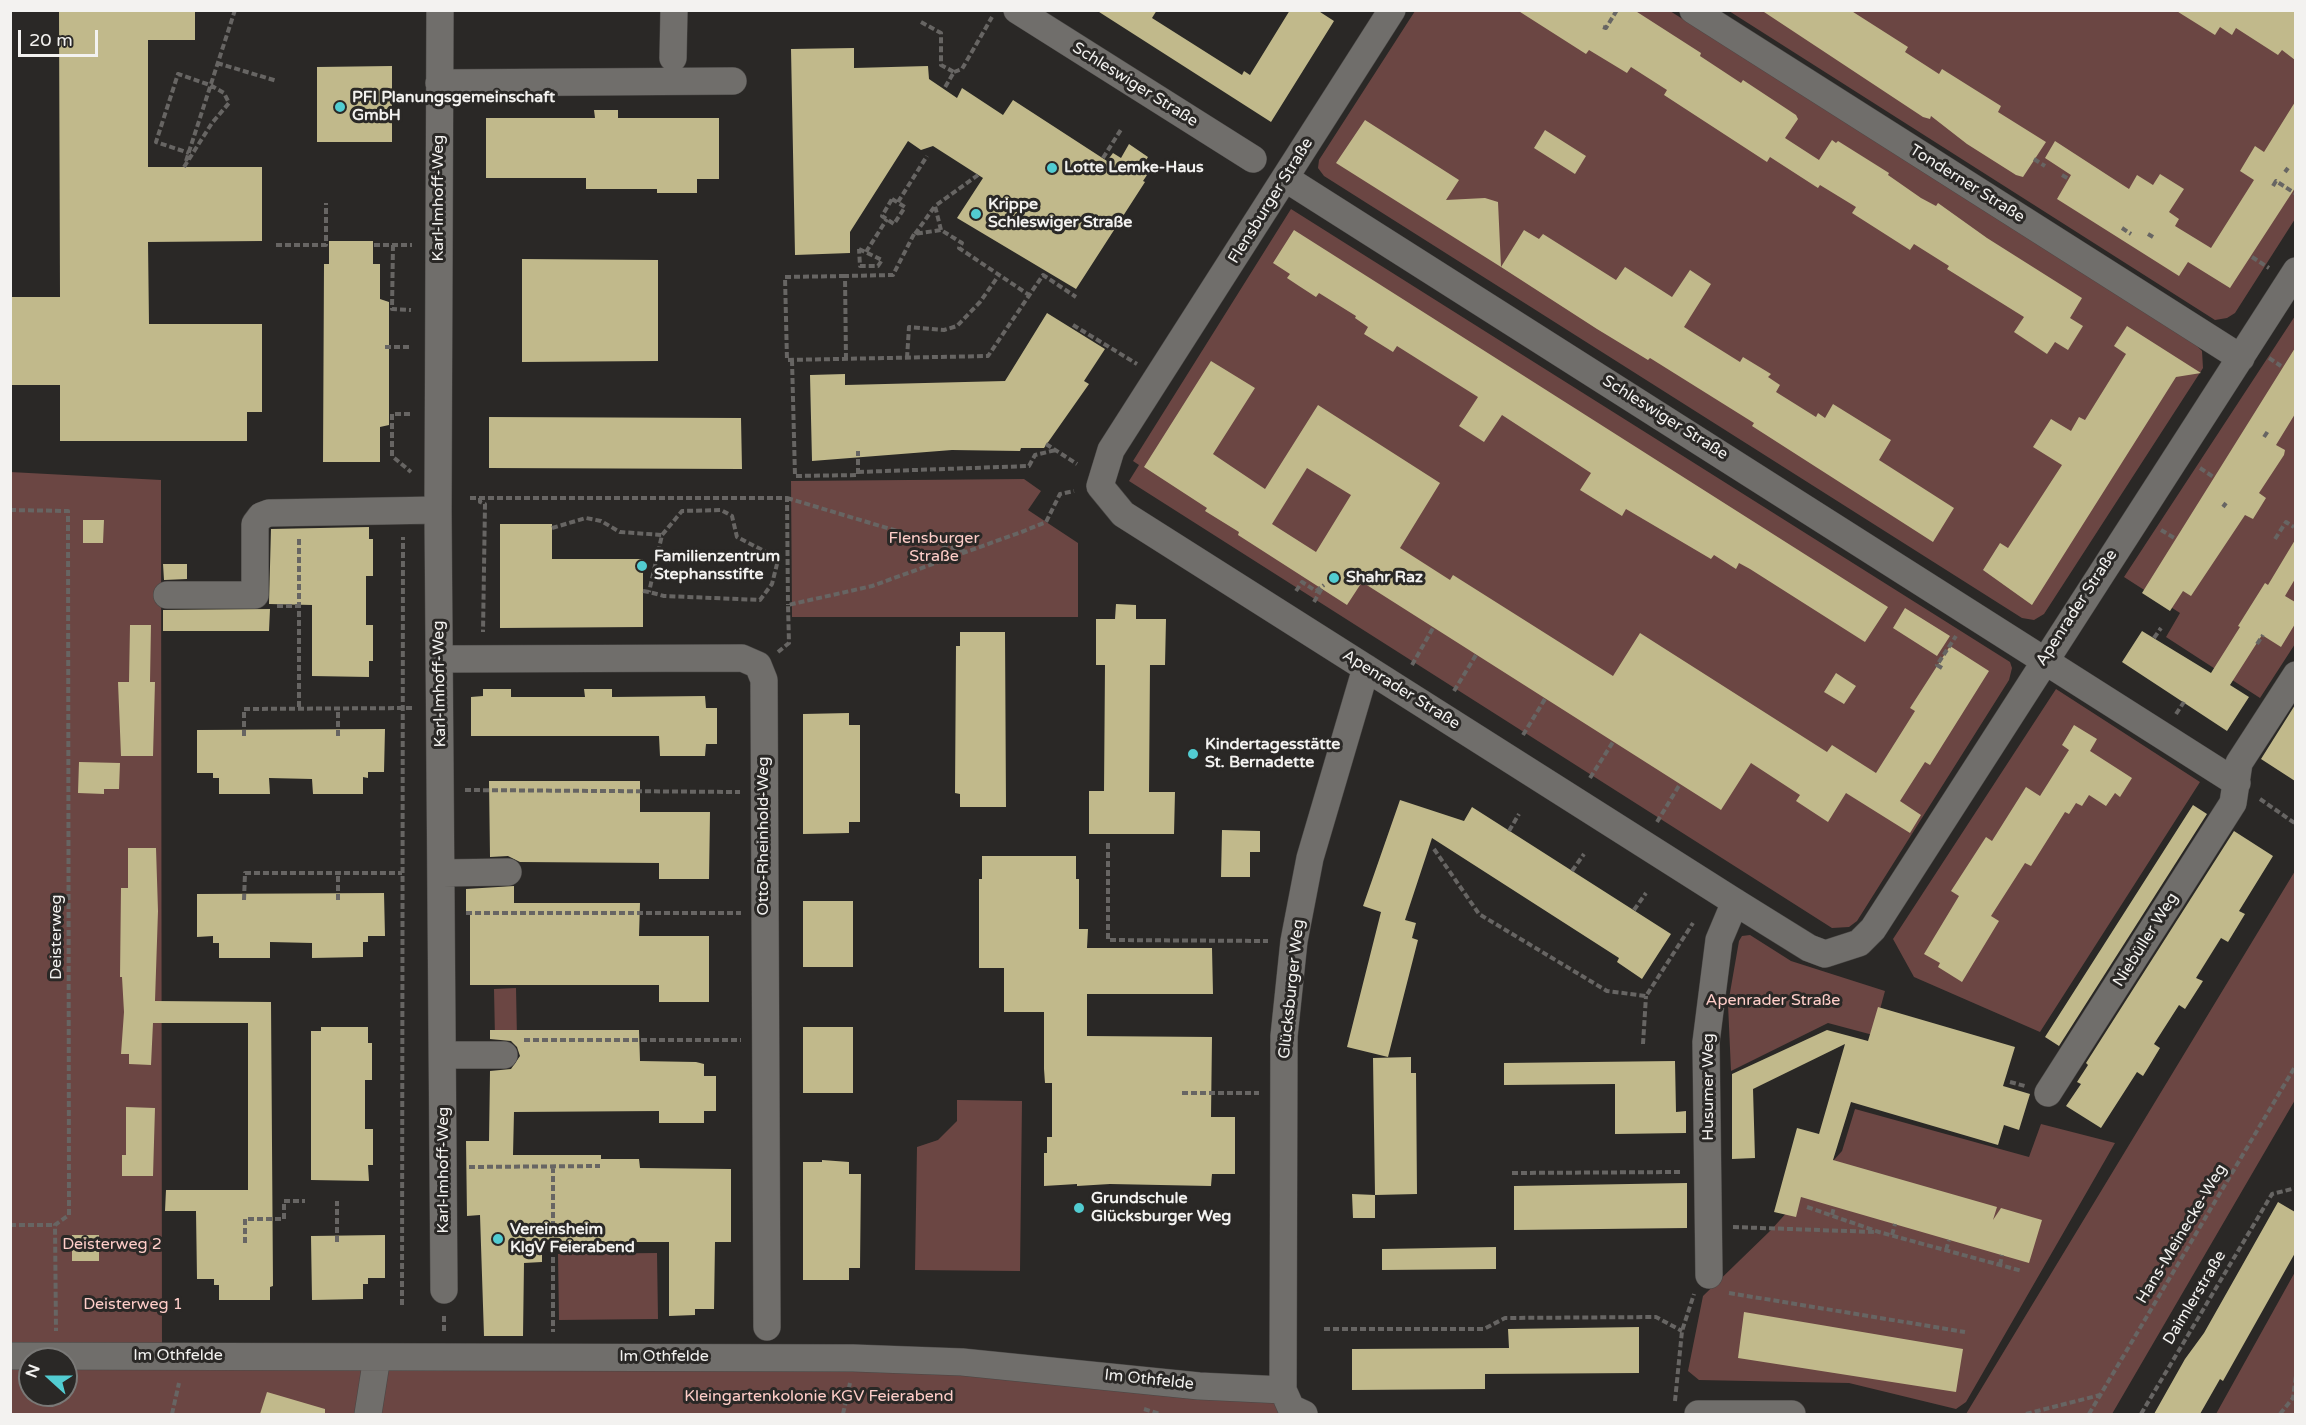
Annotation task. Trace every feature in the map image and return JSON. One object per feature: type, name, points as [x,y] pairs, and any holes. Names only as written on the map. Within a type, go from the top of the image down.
[{"type":"street","name":"Karl-Imhoff-Weg","points":[[440,10],[438,510],[444,1290]]},
{"type":"street","points":[[673,58],[674,10]]},
{"type":"street","name":"Schleswiger Straße","points":[[1017,10],[1253,159]]},
{"type":"street","name":"Flensburger Straße","points":[[1100,486],[1111,450],[1392,10]]},
{"type":"street","name":"Tonderner Straße","points":[[1693,10],[2241,358]]},
{"type":"street","points":[[439,83],[733,81]]},
{"type":"street","name":"Schleswiger Straße","points":[[1285,178],[2044,660]]},
{"type":"street","name":"Apenrader Straße","points":[[1100,486],[1123,514],[1809,948],[1825,954],[1859,943],[1873,929],[2044,660],[2241,358],[2284,270]]},
{"type":"street","points":[[167,595],[255,595],[255,524],[261,516],[269,513],[438,510]]},
{"type":"street","name":"Otto-Rheinhold-Weg","points":[[440,659],[742,658],[758,665],[764,680],[767,1327]]},
{"type":"street","points":[[2044,660],[2237,783]]},
{"type":"street","name":"Glücksburger Weg","points":[[1283,1390],[1284,1036],[1294,941],[1310,858],[1366,668]]},
{"type":"street","name":"Niebüller Weg","points":[[2048,1093],[2233,803],[2239,763],[2295,675]]},
{"type":"street","points":[[442,873],[508,872]]},
{"type":"street","name":"Husumer Weg","points":[[1715,1283],[1709,1226],[1706,1042],[1719,940],[1736,902]]},
{"type":"street","points":[[443,1055],[511,1048]]},
{"type":"street","name":"Im Othfelde","points":[[78,1356],[767,1357],[962,1362],[1199,1386],[1283,1390]]},
{"type":"street","points":[[368,1414],[377,1357]]},
{"type":"street","points":[[1283,1390],[1291,1408],[1304,1414]]},
{"type":"street","points":[[1698,1414],[1792,1414]]},
{"type":"path","points":[[189,153],[156,142],[178,74],[210,85],[225,93],[229,103],[212,123],[184,167],[189,153],[210,85],[217,63],[235,10]]},
{"type":"path","points":[[944,89],[954,72],[962,69],[996,10]]},
{"type":"path","points":[[1603,27],[1606,28],[1617,10]]},
{"type":"path","points":[[921,22],[941,33],[941,65],[954,72]]},
{"type":"path","points":[[217,63],[277,81]]},
{"type":"path","points":[[1103,158],[1122,128]]},
{"type":"path","points":[[898,202],[927,156]]},
{"type":"path","points":[[2034,159],[2045,166]]},
{"type":"path","points":[[978,175],[935,206],[914,234],[893,275],[785,277],[787,360],[988,356],[1043,274],[1076,297]]},
{"type":"path","points":[[2062,175],[2069,179]]},
{"type":"path","points":[[2273,186],[2276,181],[2295,194]]},
{"type":"path","points":[[892,199],[905,207],[894,224],[887,219],[882,216],[892,199]]},
{"type":"path","points":[[276,245],[326,245],[326,203]]},
{"type":"path","points":[[935,206],[941,230]]},
{"type":"path","points":[[866,252],[887,219]]},
{"type":"path","points":[[2122,228],[2131,234]]},
{"type":"path","points":[[914,234],[941,230],[962,243],[959,248],[1029,295]]},
{"type":"path","points":[[2148,234],[2153,237]]},
{"type":"path","points":[[374,245],[412,245]]},
{"type":"path","points":[[392,308],[393,245]]},
{"type":"path","points":[[876,267],[860,266],[859,249],[882,260],[876,267],[877,275]]},
{"type":"path","points":[[2252,257],[2284,270]]},
{"type":"path","points":[[907,358],[909,327],[944,330],[957,326],[980,302],[999,274]]},
{"type":"path","points":[[845,276],[846,359]]},
{"type":"path","points":[[385,308],[411,310]]},
{"type":"path","points":[[1073,325],[1158,377]]},
{"type":"path","points":[[385,347],[411,346]]},
{"type":"path","points":[[792,360],[795,476],[1029,466],[1035,455],[1056,450]]},
{"type":"path","points":[[410,414],[392,414],[392,456],[411,472]]},
{"type":"path","points":[[384,419],[392,419]]},
{"type":"path","points":[[2264,437],[2268,431]]},
{"type":"path","points":[[1046,444],[1077,464]]},
{"type":"path","points":[[858,451],[858,472]]},
{"type":"path","points":[[2194,464],[2215,478]]},
{"type":"path","points":[[788,605],[872,586],[1046,522],[1060,494]]},
{"type":"path","points":[[470,498],[788,498],[967,552]]},
{"type":"path","points":[[480,498],[480,502],[485,504],[484,627],[482,635]]},
{"type":"path","points":[[788,498],[789,643]]},
{"type":"path","name":"Deisterweg","points":[[10,510],[68,511],[69,1215],[55,1225]]},
{"type":"path","points":[[402,1305],[403,510]]},
{"type":"path","points":[[643,591],[664,596],[760,600],[772,584],[777,564],[772,555],[736,537],[732,516],[721,510],[682,511],[662,535],[649,592]]},
{"type":"path","points":[[298,512],[299,709]]},
{"type":"path","points":[[552,528],[586,518],[601,520],[620,532],[662,535]]},
{"type":"path","points":[[2275,539],[2286,522],[2294,527]]},
{"type":"path","points":[[2154,526],[2176,539]]},
{"type":"path","points":[[1296,591],[1302,582],[1316,591],[1324,585],[1314,602]]},
{"type":"path","points":[[1412,664],[1433,628]]},
{"type":"path","points":[[2154,638],[2161,628]]},
{"type":"path","points":[[1942,668],[1936,665],[1959,631]]},
{"type":"path","points":[[2258,644],[2263,635]]},
{"type":"path","points":[[1454,691],[1476,655]]},
{"type":"path","points":[[1523,735],[1545,699]]},
{"type":"path","points":[[2179,710],[2184,702]]},
{"type":"path","points":[[338,708],[338,736]]},
{"type":"path","points":[[244,736],[244,709],[441,708]]},
{"type":"path","points":[[1590,778],[1613,742]]},
{"type":"path","points":[[2237,783],[2295,824]]},
{"type":"path","points":[[1657,822],[1680,784]]},
{"type":"path","points":[[459,790],[750,792]]},
{"type":"path","points":[[1509,831],[1519,814]]},
{"type":"path","points":[[1108,843],[1108,940],[1294,941]]},
{"type":"path","points":[[1434,849],[1479,914],[1607,991],[1646,996]]},
{"type":"path","points":[[1572,871],[1584,854]]},
{"type":"path","points":[[244,900],[245,873],[403,873]]},
{"type":"path","points":[[338,873],[338,900]]},
{"type":"path","points":[[1634,910],[1646,893]]},
{"type":"path","points":[[460,913],[751,913]]},
{"type":"path","points":[[1643,1044],[1646,996],[1693,923]]},
{"type":"path","points":[[511,1048],[750,1040]]},
{"type":"path","name":"Hans-Meinecke-Weg","points":[[2089,1414],[2295,1065]]},
{"type":"path","points":[[1182,1093],[1284,1093]]},
{"type":"path","points":[[461,1167],[600,1166]]},
{"type":"path","points":[[553,1167],[554,1357]]},
{"type":"path","points":[[1512,1173],[1709,1172]]},
{"type":"path","name":"Daimlerstraße","points":[[2141,1414],[2272,1194],[2295,1188]]},
{"type":"path","points":[[244,1243],[245,1219],[284,1219],[284,1201],[305,1201]]},
{"type":"path","points":[[336,1242],[337,1201]]},
{"type":"path","points":[[1807,1207],[1879,1232],[2022,1271]]},
{"type":"path","points":[[1832,1215],[1834,1207]]},
{"type":"path","points":[[1892,1235],[1895,1224]]},
{"type":"path","points":[[10,1225],[55,1225],[56,1347]]},
{"type":"path","points":[[1709,1226],[1879,1232]]},
{"type":"path","points":[[1946,1250],[1949,1239]]},
{"type":"path","points":[[2000,1265],[2002,1255]]},
{"type":"path","points":[[1674,1391],[1683,1331],[1696,1287],[1715,1283],[1965,1332]]},
{"type":"path","points":[[444,1290],[445,1357]]},
{"type":"path","points":[[1324,1329],[1484,1329],[1505,1318],[1656,1317],[1683,1331]]},
{"type":"path","points":[[2280,1414],[2293,1398],[2295,1375]]},
{"type":"path","points":[[2026,1414],[2101,1394]]},
{"type":"green space","points":[[1415,11],[1670,11],[2190,339],[2202,351],[2203,368],[2044,614],[2034,620],[2022,618],[1324,176],[1318,168],[1319,160]]},
{"type":"green space","points":[[1729,11],[2295,11],[2295,219],[2235,313],[2227,318],[2215,320]]},
{"type":"green space","points":[[1291,209],[2010,662],[2012,668],[2009,680],[1857,921],[1849,927],[1832,928],[1129,481],[1139,465],[1133,461]]},
{"type":"green space","points":[[2295,316],[2295,644],[2260,698],[2166,637],[2180,613],[2124,577]]},
{"type":"green space","points":[[10,472],[161,480],[162,1356],[767,1357],[1283,1390],[1304,1414],[11,1414]]},
{"type":"green space","name":"Flensburger Straße","points":[[1024,479],[1041,491],[1028,510],[1078,543],[1078,617],[792,617],[791,481]]},
{"type":"green space","points":[[2056,689],[2200,782],[2040,1032],[1914,977],[1893,939]]},
{"type":"green space","points":[[2295,871],[2295,1100],[2112,1414],[1966,1414]]},
{"type":"green space","name":"Apenrader Straße","points":[[1750,935],[1791,961],[1885,991],[1873,1035],[1828,1023],[1731,1071],[1728,1004],[1739,941],[1742,936]]},
{"type":"green space","points":[[516,988],[517,1039],[495,1039],[494,989]]},
{"type":"green space","points":[[957,1100],[1022,1101],[1020,1271],[915,1270],[917,1147],[938,1140],[957,1121]]},
{"type":"green space","points":[[1855,1109],[2029,1157],[2041,1124],[2115,1143],[1966,1402],[1956,1409],[1849,1383],[1699,1380],[1688,1371],[1703,1296],[1771,1230],[1842,1151]]},
{"type":"green space","points":[[657,1253],[658,1319],[559,1320],[558,1254]]},
{"type":"green space","points":[[2295,1272],[2295,1414],[2216,1414]]},
{"type":"building","points":[[59,10],[195,10],[195,40],[148,40],[148,167],[262,167],[262,241],[148,242],[149,324],[262,324],[262,412],[247,412],[247,441],[60,441],[60,385],[10,385],[10,297],[60,297]]},
{"type":"building","points":[[1096,10],[1157,10],[1152,18],[1242,75],[1244,71],[1250,75],[1290,10],[1317,10],[1334,21],[1271,122]]},
{"type":"building","points":[[1517,10],[1634,10],[1701,53],[1700,56],[1741,83],[1743,80],[1796,115],[1798,119],[1785,138],[1819,160],[1832,140],[1836,143],[1838,141],[1889,173],[1888,175],[1921,198],[1936,206],[1938,203],[1987,238],[2082,298],[2070,318],[2083,326],[2068,350],[2055,342],[2047,354],[2014,332],[2024,317],[1947,269],[1949,266],[1914,244],[1910,250],[1852,213],[1856,207],[1820,185],[1818,188],[1770,157],[1767,162],[1664,95],[1667,90],[1631,67],[1627,73],[1589,50],[1586,54]]},
{"type":"building","points":[[1761,10],[1850,10],[1908,47],[1905,52],[1939,74],[1942,69],[2001,106],[1998,112],[2046,142],[2023,177],[2016,175],[1967,144],[1931,116],[1930,119],[1923,117]]},
{"type":"building","points":[[2175,10],[2295,10],[2295,60],[2282,50],[2278,55],[2236,28],[2232,35],[2220,27],[2215,35]]},
{"type":"building","name":"Lotte Lemke-Haus","points":[[854,48],[854,68],[928,66],[929,79],[957,98],[962,88],[1003,115],[1013,100],[1107,161],[1113,153],[1121,158],[1129,144],[1148,157],[1140,170],[1147,175],[1143,181],[1145,182],[1076,289],[957,218],[983,178],[933,146],[921,150],[908,141],[850,232],[850,253],[795,255],[791,49]]},
{"type":"building","points":[[392,66],[392,142],[317,142],[317,67]]},
{"type":"building","points":[[2295,102],[2295,188],[2230,288],[2188,262],[2179,276],[2057,199],[2071,175],[2045,158],[2055,141],[2129,189],[2137,175],[2153,185],[2160,174],[2184,189],[2169,212],[2179,219],[2175,226],[2211,248],[2254,180],[2240,171],[2255,146],[2264,152]]},
{"type":"building","points":[[594,110],[618,110],[618,118],[719,118],[719,179],[697,179],[697,193],[657,193],[657,189],[586,189],[586,178],[486,178],[486,118],[595,118]]},
{"type":"building","points":[[1365,120],[1459,180],[1446,200],[1485,198],[1498,202],[1501,267],[1336,163]]},
{"type":"building","points":[[1545,130],[1586,156],[1575,174],[1534,148]]},
{"type":"building","points":[[1294,230],[1888,607],[1865,642],[1739,563],[1736,569],[1714,555],[1711,559],[1626,509],[1622,516],[1580,490],[1591,473],[1502,415],[1484,442],[1459,426],[1478,397],[1397,346],[1393,352],[1364,334],[1368,327],[1355,318],[1356,316],[1319,293],[1316,297],[1287,278],[1290,274],[1273,263]]},
{"type":"building","points":[[1524,230],[1539,239],[1543,234],[1616,280],[1625,267],[1672,297],[1690,270],[1711,284],[1684,327],[1740,362],[1743,357],[1771,374],[1768,377],[1780,385],[1776,392],[1816,417],[1818,413],[1825,418],[1833,404],[1891,440],[1879,460],[1954,508],[1933,542],[1752,426],[1754,423],[1650,358],[1648,360],[1597,329],[1501,267]]},
{"type":"building","points":[[329,241],[373,241],[373,264],[380,264],[380,299],[389,302],[389,425],[380,427],[380,462],[323,462],[324,264],[329,264]]},
{"type":"building","points":[[522,259],[658,260],[658,361],[522,362]]},
{"type":"building","points":[[1047,313],[1105,349],[1084,381],[1089,384],[1044,448],[1021,448],[1020,451],[952,450],[812,461],[810,375],[845,374],[845,385],[1005,381]]},
{"type":"building","points":[[2127,326],[2201,373],[2176,377],[2032,605],[1983,570],[2000,543],[2008,548],[2062,465],[2033,447],[2051,419],[2071,431],[2079,417],[2085,420],[2126,354],[2114,346]]},
{"type":"building","points":[[2295,348],[2295,414],[2276,445],[2285,450],[2284,455],[2259,493],[2266,498],[2253,519],[2245,515],[2191,596],[2183,591],[2170,611],[2142,593]]},
{"type":"building","points":[[1211,361],[1255,388],[1213,454],[1265,489],[1318,405],[1440,483],[1400,548],[1450,580],[1453,575],[1613,676],[1640,633],[1827,752],[1832,745],[1876,773],[1915,711],[1910,708],[1950,646],[1989,671],[1930,765],[1925,762],[1900,801],[1921,815],[1910,833],[1846,793],[1828,822],[1796,801],[1800,795],[1751,763],[1721,810],[1362,582],[1347,605],[1238,535],[1239,532],[1205,511],[1207,508],[1144,467]],"holes":[[[1307,468],[1351,495],[1316,552],[1272,524]]]},
{"type":"building","points":[[489,417],[741,418],[742,469],[489,468]]},
{"type":"building","points":[[83,520],[104,520],[103,543],[83,543]]},
{"type":"building","points":[[500,524],[552,524],[552,559],[643,559],[643,627],[500,628]]},
{"type":"building","points":[[369,527],[369,539],[373,539],[373,576],[366,576],[366,625],[373,625],[373,661],[369,661],[369,677],[312,676],[312,605],[269,604],[271,529]]},
{"type":"building","points":[[2295,540],[2295,579],[2285,596],[2295,602],[2295,624],[2281,647],[2262,635],[2230,685],[2249,697],[2227,731],[2122,662],[2142,631],[2211,673],[2265,583],[2268,585]]},
{"type":"building","points":[[163,564],[187,564],[187,579],[164,580]]},
{"type":"building","points":[[1116,604],[1136,605],[1136,619],[1166,619],[1165,665],[1150,665],[1149,792],[1175,792],[1174,834],[1089,834],[1089,791],[1104,791],[1105,665],[1096,665],[1096,619],[1115,619]]},
{"type":"building","points":[[1905,608],[1950,636],[1937,656],[1893,628]]},
{"type":"building","points":[[270,609],[269,631],[163,631],[163,610]]},
{"type":"building","points":[[130,625],[151,625],[150,682],[155,682],[153,756],[121,756],[118,682],[129,682]]},
{"type":"building","points":[[960,632],[1005,632],[1006,807],[960,807],[960,794],[955,793],[956,646],[960,646]]},
{"type":"building","points":[[1836,673],[1856,686],[1844,704],[1824,692]]},
{"type":"building","points":[[483,689],[511,689],[511,697],[585,697],[584,689],[612,689],[612,697],[705,696],[706,708],[717,708],[717,744],[706,744],[705,756],[660,756],[659,736],[471,736],[471,697],[483,696]]},
{"type":"building","points":[[2295,705],[2295,781],[2261,759]]},
{"type":"building","points":[[849,713],[849,725],[860,725],[860,822],[849,822],[849,833],[803,834],[803,714]]},
{"type":"building","points":[[2074,725],[2097,739],[2090,751],[2132,778],[2120,797],[2115,793],[2106,806],[2089,795],[2082,806],[2076,803],[2069,814],[2065,812],[2031,866],[2025,863],[1991,916],[1999,921],[1962,982],[1938,967],[1940,963],[1924,954],[1959,896],[1951,891],[1986,837],[1992,841],[2026,787],[2040,796],[2069,750],[2062,745]]},
{"type":"building","points":[[385,729],[384,772],[368,772],[368,778],[363,777],[363,794],[313,794],[312,779],[269,778],[270,794],[219,794],[219,778],[213,778],[213,773],[197,773],[197,730]]},
{"type":"building","points":[[79,762],[120,763],[119,789],[104,789],[104,794],[78,793]]},
{"type":"building","points":[[489,781],[640,781],[640,812],[710,812],[709,879],[659,879],[659,863],[520,862],[508,856],[490,857]]},
{"type":"building","points":[[1400,800],[1464,821],[1472,807],[1671,934],[1642,979],[1617,962],[1619,958],[1432,838],[1405,920],[1416,923],[1412,938],[1418,940],[1388,1057],[1347,1047],[1381,912],[1363,906]]},
{"type":"building","points":[[2193,805],[2207,814],[2059,1046],[2045,1037]]},
{"type":"building","points":[[1222,830],[1260,831],[1260,852],[1250,852],[1250,877],[1221,877]]},
{"type":"building","points":[[2234,831],[2273,856],[2239,911],[2245,914],[2228,942],[2221,938],[2196,978],[2203,981],[2185,1009],[2179,1005],[2154,1044],[2160,1048],[2143,1076],[2137,1072],[2101,1128],[2066,1106],[2081,1084],[2077,1082],[2088,1065],[2086,1063]]},
{"type":"building","points":[[128,848],[156,848],[158,911],[155,1001],[271,1002],[273,1286],[270,1287],[270,1300],[219,1300],[219,1285],[214,1285],[214,1279],[197,1279],[196,1211],[165,1211],[166,1190],[248,1190],[248,1023],[153,1023],[151,1065],[129,1064],[129,1054],[121,1054],[124,1012],[122,977],[120,977],[121,888],[128,888]]},
{"type":"building","points":[[982,856],[1076,856],[1076,879],[1079,879],[1079,929],[1088,929],[1087,948],[1212,948],[1213,994],[1087,994],[1087,1036],[1212,1037],[1211,1117],[1235,1117],[1235,1174],[1212,1174],[1211,1186],[1110,1184],[1077,1186],[1077,1184],[1044,1186],[1044,1153],[1047,1153],[1047,1137],[1052,1137],[1052,1083],[1045,1083],[1044,1012],[1004,1012],[1004,968],[979,968],[979,879],[982,879]]},
{"type":"building","points":[[514,886],[514,903],[640,903],[639,936],[709,936],[709,1002],[659,1002],[659,985],[470,985],[470,913],[466,913],[466,889]]},
{"type":"building","points":[[384,893],[385,936],[368,936],[368,942],[363,942],[363,957],[312,958],[312,943],[270,942],[270,958],[219,958],[219,943],[213,943],[213,936],[197,937],[197,894]]},
{"type":"building","points":[[803,901],[853,901],[853,967],[803,967]]},
{"type":"building","points":[[1878,1007],[2015,1047],[2003,1086],[2030,1094],[2019,1130],[2004,1125],[1998,1145],[1851,1102],[1833,1160],[1997,1207],[1993,1220],[2001,1208],[2042,1220],[2029,1263],[1801,1197],[1796,1217],[1774,1212],[1797,1128],[1819,1134],[1845,1044],[1753,1089],[1755,1158],[1732,1159],[1732,1074],[1827,1030],[1868,1041]]},
{"type":"building","points":[[321,1027],[368,1027],[368,1043],[372,1043],[372,1080],[365,1080],[365,1129],[373,1129],[373,1165],[368,1165],[369,1181],[311,1180],[311,1031],[321,1031]]},
{"type":"building","points":[[803,1027],[853,1027],[853,1093],[803,1093]]},
{"type":"building","points":[[490,1030],[639,1030],[640,1061],[696,1062],[704,1064],[704,1076],[716,1076],[716,1111],[704,1111],[704,1123],[659,1123],[659,1111],[514,1112],[513,1155],[601,1155],[601,1159],[639,1159],[640,1168],[731,1169],[731,1242],[715,1242],[714,1309],[695,1309],[695,1315],[669,1316],[669,1242],[542,1242],[542,1262],[524,1263],[523,1336],[484,1336],[480,1215],[467,1216],[466,1141],[489,1141],[490,1071],[511,1069],[520,1056],[517,1047],[511,1041],[490,1039]]},
{"type":"building","points":[[1411,1057],[1411,1073],[1416,1073],[1417,1194],[1375,1195],[1373,1058]]},
{"type":"building","points":[[1675,1061],[1676,1112],[1686,1111],[1686,1133],[1615,1134],[1615,1084],[1504,1085],[1504,1063]]},
{"type":"building","points":[[126,1107],[155,1108],[153,1176],[122,1176],[122,1155],[126,1155]]},
{"type":"building","points":[[822,1160],[849,1162],[849,1174],[861,1174],[860,1268],[849,1268],[849,1280],[803,1280],[803,1162],[822,1162]]},
{"type":"building","points":[[1687,1183],[1687,1228],[1514,1230],[1514,1186]]},
{"type":"building","points":[[1352,1194],[1375,1195],[1375,1218],[1353,1218]]},
{"type":"building","points":[[2278,1202],[2295,1212],[2295,1253],[2223,1381],[2220,1379],[2200,1414],[2154,1414],[2185,1359],[2204,1333]]},
{"type":"building","points":[[72,1235],[99,1235],[99,1261],[72,1261]]},
{"type":"building","points":[[385,1235],[385,1278],[368,1278],[368,1284],[363,1284],[363,1299],[312,1300],[311,1236]]},
{"type":"building","points":[[1496,1247],[1496,1269],[1382,1270],[1382,1249]]},
{"type":"building","points":[[1744,1312],[1963,1349],[1956,1392],[1738,1358]]},
{"type":"building","points":[[1639,1327],[1639,1373],[1485,1374],[1485,1389],[1352,1390],[1352,1349],[1509,1348],[1508,1329]]},
{"type":"building","points":[[267,1392],[325,1409],[325,1414],[260,1414]]},
{"type":"place","name":"PFI Planungsgemeinschaft GmbH","points":[[340,107]]},
{"type":"place","name":"Lotte Lemke-Haus","points":[[1052,168]]},
{"type":"place","name":"Krippe Schleswiger Straße","points":[[976,214]]},
{"type":"place","name":"Familienzentrum Stephansstifte","points":[[642,566]]},
{"type":"place","name":"Shahr Raz","points":[[1334,578]]},
{"type":"place","name":"Kindertagesstätte St. Bernadette","points":[[1193,754]]},
{"type":"place","name":"Grundschule Glücksburger Weg","points":[[1079,1208]]},
{"type":"place","name":"Vereinsheim KlgV Feierabend","points":[[498,1239]]},
{"type":"park label","name":"Deisterweg 2","points":[[112,1245]]},
{"type":"park label","name":"Deisterweg 1","points":[[133,1305]]},
{"type":"park label","name":"Kleingartenkolonie KGV Feierabend","points":[[819,1397]]}]
